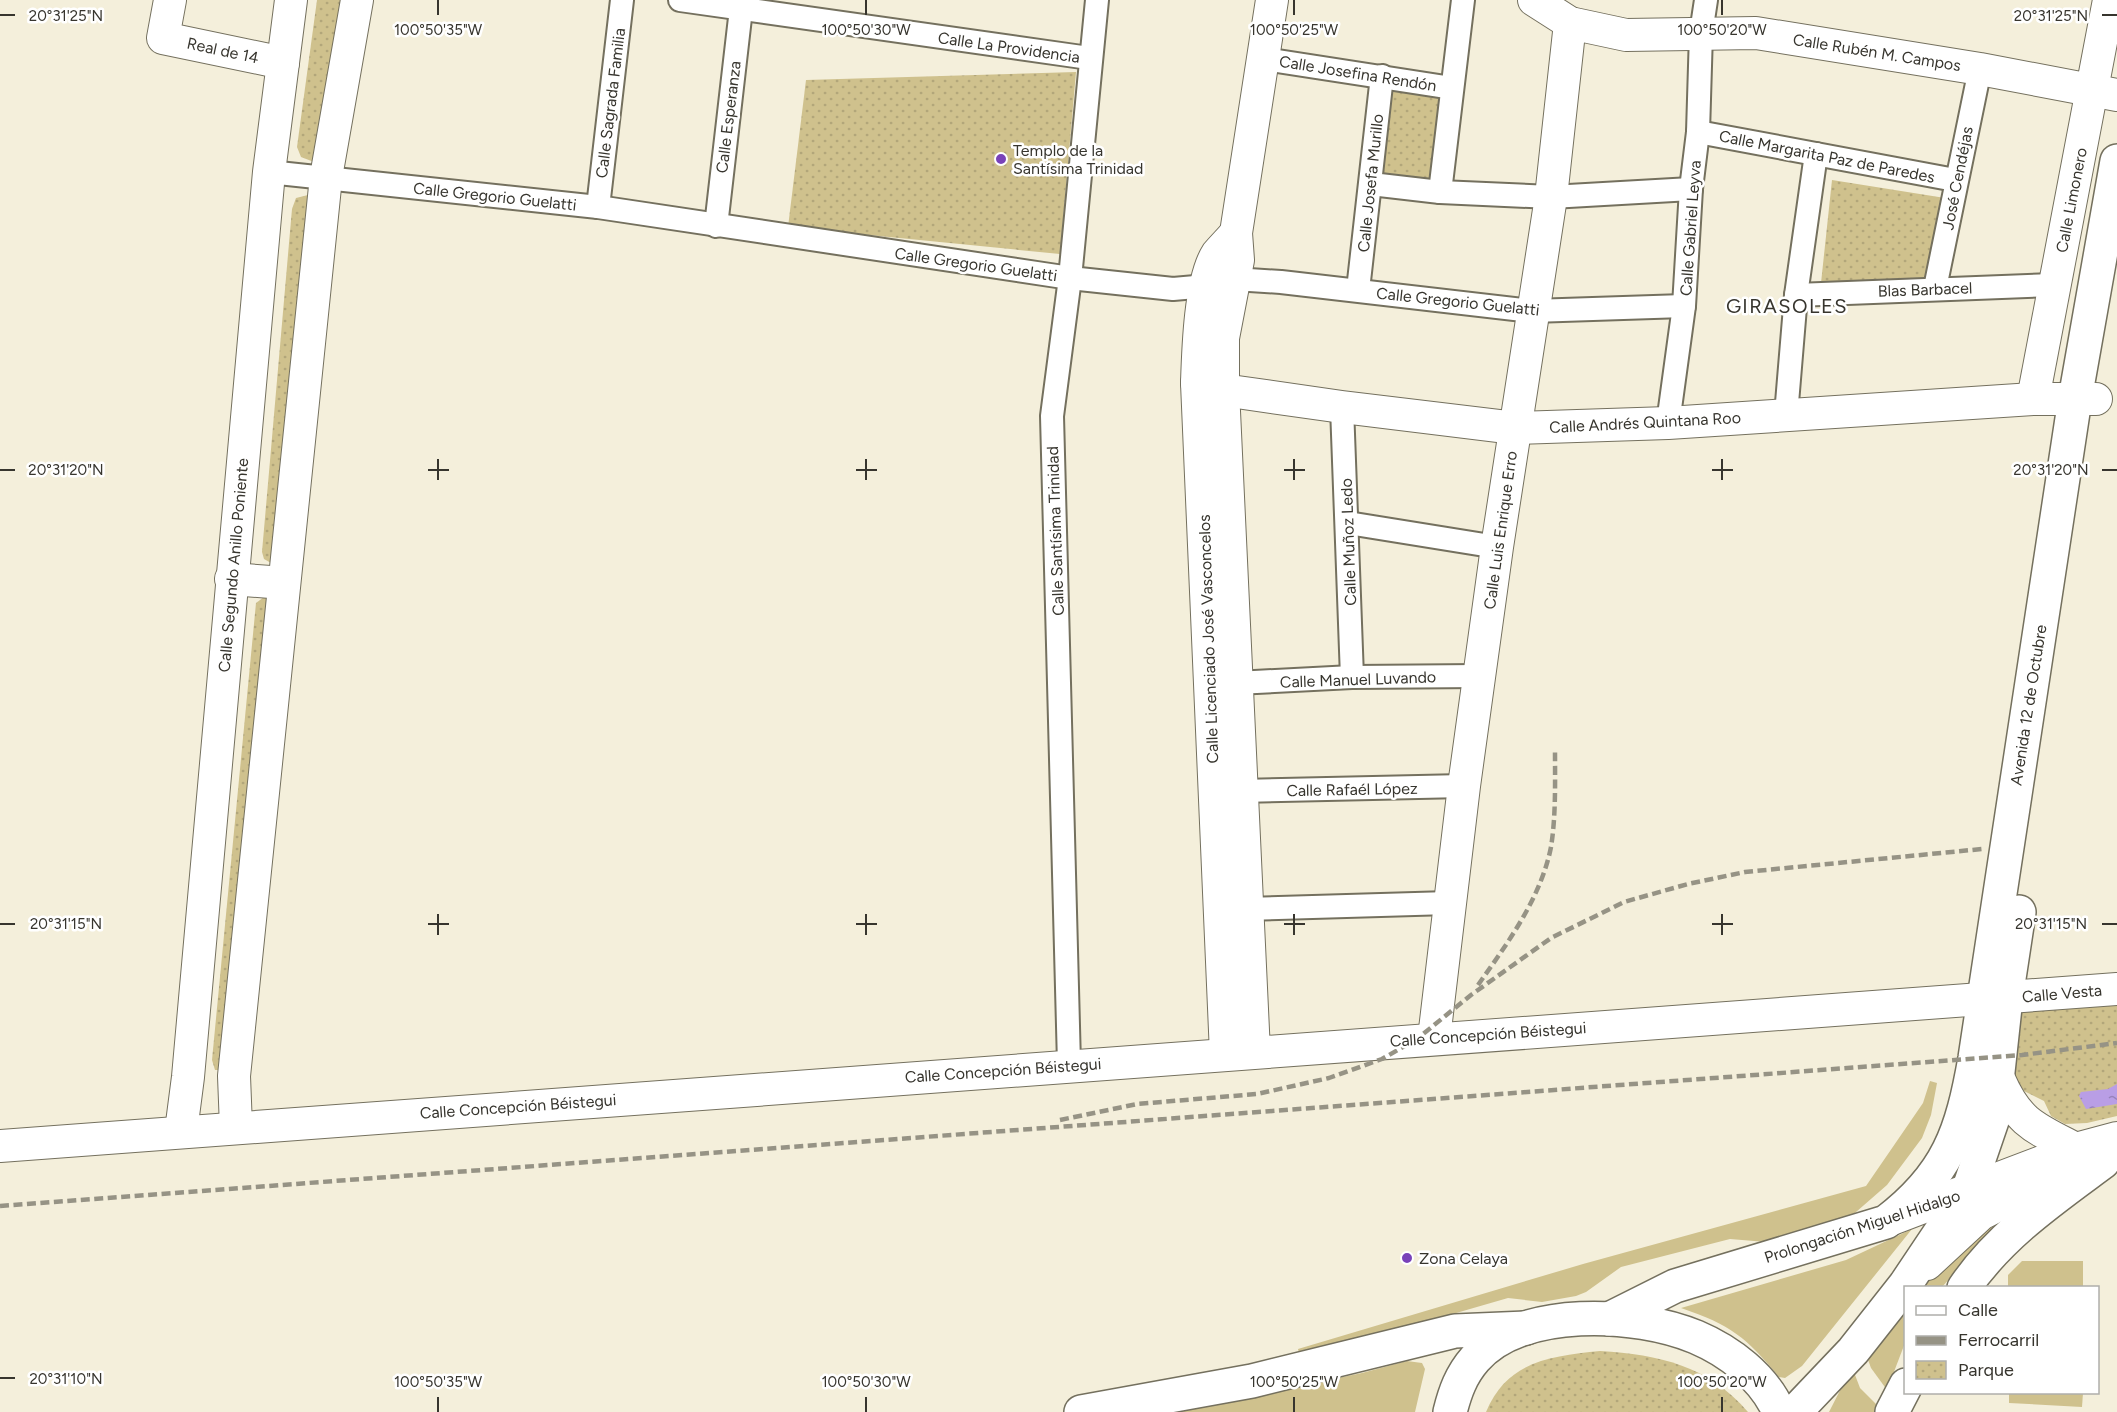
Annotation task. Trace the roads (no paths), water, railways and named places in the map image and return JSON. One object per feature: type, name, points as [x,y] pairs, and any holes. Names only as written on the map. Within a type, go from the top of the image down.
[{"type":"main road","name":"Avenida 12 de Octubre","points":[[1905,1285],[1968,1191],[1993,1118],[1999,1079],[1994,999],[2086,399],[2113,253],[2117,162]]},
{"type":"main road","name":"Avenida 12 de Octubre","points":[[1886,1221],[1909,1204],[1954,1143],[1968,1093],[1978,1035],[1994,999]]},
{"type":"main road","points":[[1965,1286],[2030,1216],[2103,1152]]},
{"type":"main road","name":"Prolongación Miguel Hidalgo","points":[[1609,1319],[1675,1286],[1886,1221]]},
{"type":"main road","name":"Prolongación Miguel Hidalgo","points":[[1795,1412],[1853,1351],[1904,1286]]},
{"type":"main road","points":[[1450,1412],[1457,1385],[1475,1358],[1494,1342],[1526,1329],[1557,1321],[1609,1319],[1654,1324],[1696,1337],[1736,1359],[1762,1384],[1779,1412]]},
{"type":"main road","points":[[1081,1412],[1252,1381],[1455,1331],[1526,1329]]},
{"type":"main road","points":[[1892,1412],[1904,1387]]},
{"type":"street","name":"Real de 14","points":[[170,0],[163,38],[283,63]]},
{"type":"street","name":"Calle Segundo Anillo Poniente","points":[[181,1131],[188,1077],[269,172],[291,0]]},
{"type":"street","points":[[236,1127],[234,1076],[326,177],[357,0]]},
{"type":"street","name":"Calle Sagrada Familia","points":[[598,207],[622,0]]},
{"type":"street","name":"Calle La Providencia","points":[[680,0],[1089,58]]},
{"type":"street","name":"Calle Santísima Trinidad","points":[[1069,1065],[1052,416],[1070,278],[1089,58],[1097,0]]},
{"type":"street","name":"Calle Licenciado José Vasconcelos","points":[[1240,1053],[1245,909],[1236,683],[1210,386],[1198,338],[1221,282],[1238,260],[1236,233],[1272,0]]},
{"type":"street","points":[[1440,192],[1462,0]]},
{"type":"street","name":"Calle Rubén M. Campos","points":[[1534,0],[1570,23],[1626,35],[1756,33],[1980,69],[2105,93]]},
{"type":"street","name":"Calle Gabriel Leyva","points":[[1668,423],[1684,306],[1691,189],[1698,132],[1701,33],[1706,0]]},
{"type":"street","name":"Calle Limonero","points":[[2033,399],[2054,285],[2105,93],[2109,0]]},
{"type":"street","name":"Calle Esperanza","points":[[716,226],[741,9]]},
{"type":"street","name":"Calle Luis Enrique Erro","points":[[1434,1038],[1464,786],[1497,547],[1551,197],[1570,23]]},
{"type":"street","name":"Calle Josefina Rendón","points":[[1264,59],[1382,75],[1452,88]]},
{"type":"street","name":"José Cendéjas","points":[[1935,288],[1955,180],[1980,69]]},
{"type":"street","name":"Calle Josefa Murillo","points":[[1359,290],[1382,75]]},
{"type":"street","name":"Calle Margarita Paz de Paredes","points":[[1698,132],[1955,180]]},
{"type":"street","points":[[1786,415],[1796,295],[1816,154]]},
{"type":"street","name":"Calle Gregorio Guelatti","points":[[269,172],[598,207],[1070,278],[1173,289],[1221,282],[1359,290],[1532,311],[1684,306]]},
{"type":"street","points":[[1371,184],[1440,192],[1551,197],[1691,189]]},
{"type":"street","name":"Blas Barbacel","points":[[1796,295],[2054,285]]},
{"type":"street","name":"Calle Licenciado José Vasconcelos","points":[[1210,386],[1240,1053]]},
{"type":"street","name":"Calle Andrés Quintana Roo","points":[[1210,386],[1342,407],[1515,428],[1668,423],[2033,399],[2086,399]]},
{"type":"street","name":"Calle Muñoz Ledo","points":[[1342,407],[1352,677]]},
{"type":"street","points":[[1348,523],[1497,547]]},
{"type":"street","points":[[231,579],[284,583]]},
{"type":"street","name":"Calle Manuel Luvando","points":[[1236,683],[1352,677],[1480,676]]},
{"type":"street","name":"Calle Rafaél López","points":[[1240,791],[1464,786]]},
{"type":"street","points":[[1245,909],[1449,903]]},
{"type":"street","name":"Calle Vesta","points":[[1994,999],[2117,989]]},
{"type":"street","name":"Calle Concepción Béistegui","points":[[0,1146],[1434,1038],[1994,999]]},
{"type":"street","points":[[1943,1002],[1965,1014],[1978,1035]]},
{"type":"street","points":[[188,1077],[224,1087],[234,1076]]},
{"type":"street","points":[[1999,1079],[2011,1106],[2037,1129],[2103,1152]]},
{"type":"street","name":"Prolongación Miguel Hidalgo","points":[[1886,1221],[1968,1191],[2103,1152]]},
{"type":"street","name":"Prolongación Miguel Hidalgo","points":[[1905,1285],[1981,1214],[2103,1152]]},
{"type":"water","points":[[2117,1084],[2117,1104],[2086,1109],[2079,1096],[2081,1092],[2108,1089]]},
{"type":"railway","points":[[1478,985],[1522,920],[1546,866],[1554,823],[1555,750]]},
{"type":"railway","points":[[1060,1120],[1137,1104],[1257,1094],[1329,1078],[1382,1059],[1417,1039],[1471,995],[1551,938],[1624,902],[1688,884],[1745,872],[1982,849]]},
{"type":"railway","points":[[0,1206],[2022,1055],[2117,1043]]},
{"type":"place","name":"Templo de la Santísima Trinidad","points":[[1001,159]]},
{"type":"place","name":"Zona Celaya","points":[[1407,1258]]},
{"type":"district","name":"GIRASOLES","points":[[1787,306]]}]
